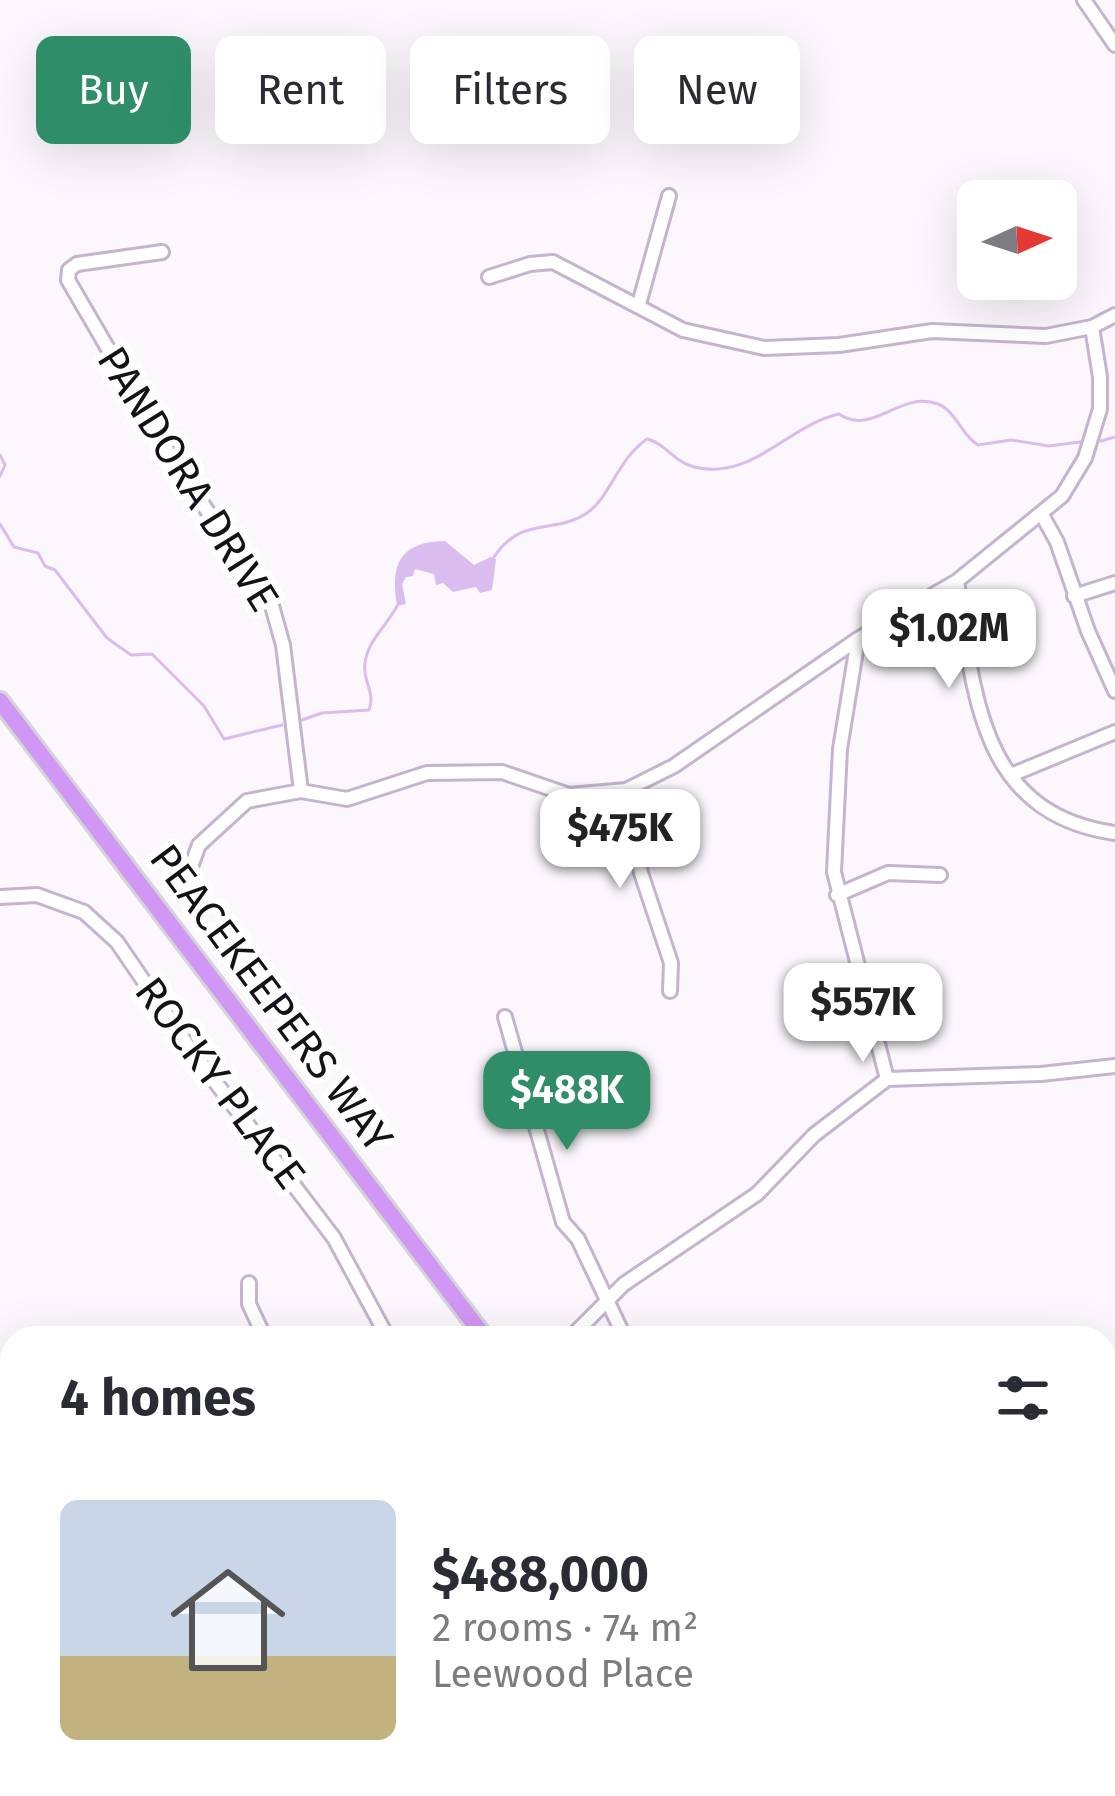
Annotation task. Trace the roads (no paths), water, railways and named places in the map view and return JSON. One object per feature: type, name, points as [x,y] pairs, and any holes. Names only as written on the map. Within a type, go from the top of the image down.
[{"type":"highway","name":"PEACEKEEPERS WAY","points":[[0,700],[476,1326]]},
{"type":"street","points":[[1084,0],[1115,45]]},
{"type":"street","points":[[639,304],[670,196]]},
{"type":"street","name":"PANDORA DRIVE","points":[[162,252],[76,264],[67,276],[174,463],[272,606],[283,645],[301,791]]},
{"type":"street","points":[[489,277],[553,262],[683,330],[764,348],[839,345],[932,331],[1046,336],[1092,327],[1115,315]]},
{"type":"street","points":[[189,872],[199,845],[247,801],[301,791],[347,799],[427,773],[502,772],[569,795],[626,790],[674,766],[857,639],[957,581],[1062,496],[1094,436],[1100,409],[1092,327]]},
{"type":"street","points":[[1041,513],[1057,542],[1074,596],[1115,691]]},
{"type":"street","points":[[957,581],[976,707],[985,733],[1011,775],[1064,820],[1115,833]]},
{"type":"street","points":[[1074,596],[1115,583]]},
{"type":"street","points":[[857,639],[839,760],[834,872],[887,1079]]},
{"type":"street","points":[[1011,775],[1115,732]]},
{"type":"street","points":[[626,790],[640,873],[671,963],[670,991]]},
{"type":"street","points":[[837,895],[888,873],[940,875]]},
{"type":"street","name":"ROCKY PLACE","points":[[0,897],[37,895],[84,912],[117,942],[188,1046],[334,1238],[382,1326]]},
{"type":"street","points":[[505,1017],[562,1222],[578,1239],[620,1326]]},
{"type":"street","points":[[582,1326],[624,1284],[757,1194],[814,1135],[887,1079],[1041,1074],[1115,1066]]},
{"type":"street","points":[[249,1283],[249,1304],[260,1326]]},
{"type":"waterway","points":[[494,557],[527,530],[587,513],[647,439],[687,465],[715,469],[752,459],[839,414],[863,420],[924,401],[944,407],[978,445],[1011,440],[1049,446],[1080,442]]},
{"type":"waterway","points":[[1101,441],[1115,437]]},
{"type":"waterway","points":[[0,455],[5,465],[0,476]]},
{"type":"waterway","points":[[0,524],[14,547],[38,553],[45,566],[55,570],[107,638],[131,655],[152,654],[204,706],[224,739],[282,725]]},
{"type":"waterway","points":[[299,721],[322,713],[369,710],[367,655],[397,606]]}]
